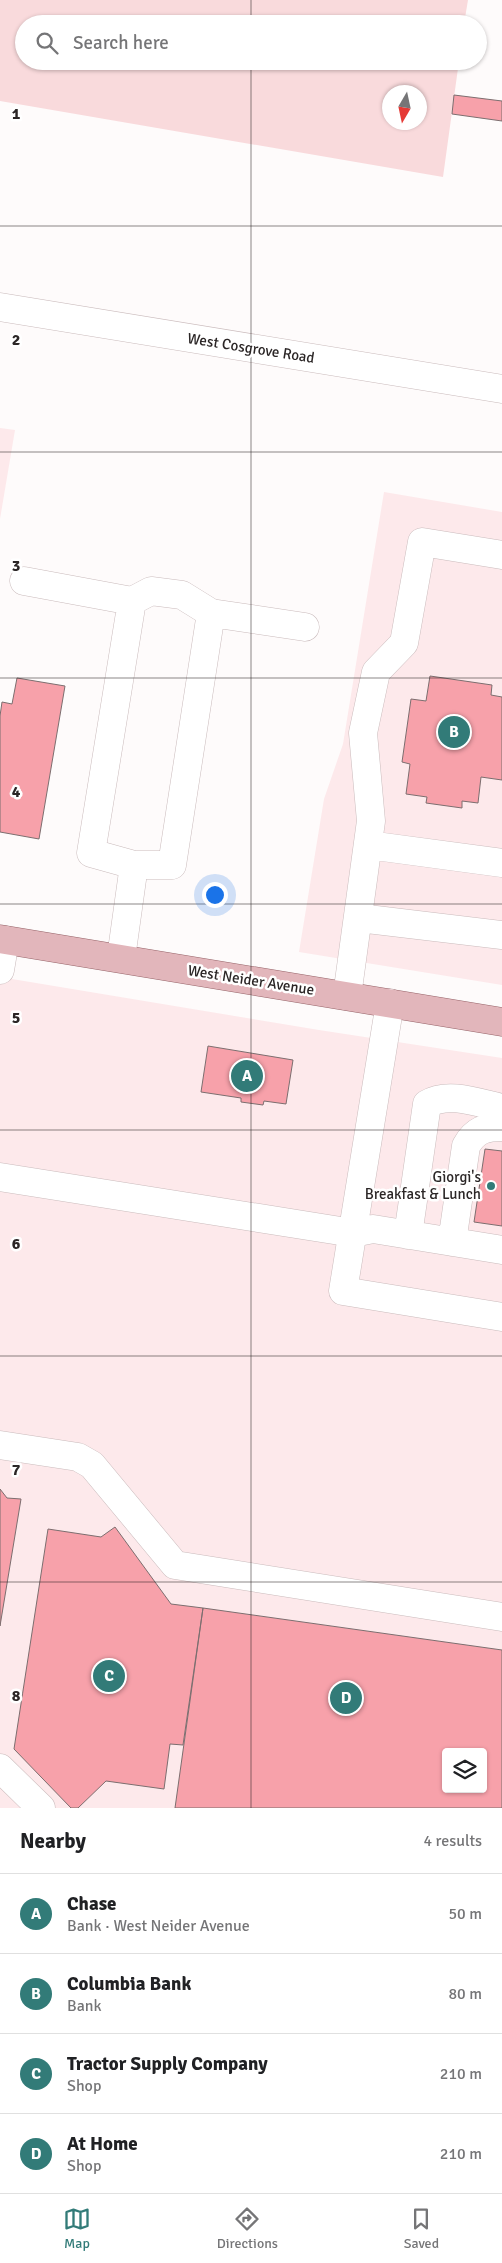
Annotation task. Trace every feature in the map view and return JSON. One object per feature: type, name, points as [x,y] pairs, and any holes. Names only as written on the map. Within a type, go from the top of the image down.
[{"type":"main road","name":"West Neider Avenue","points":[[2,939],[502,1022]]},
{"type":"lane","name":"West Cosgrove Road","points":[[0,308],[502,388]]},
{"type":"lane","points":[[348,996],[371,821],[365,770],[364,726],[376,672],[404,643],[422,542],[502,556]]},
{"type":"lane","points":[[24,581],[132,601],[151,591],[182,595],[211,613],[305,627]]},
{"type":"lane","points":[[132,601],[91,853],[134,865],[172,865],[211,613]]},
{"type":"lane","points":[[368,845],[502,863]]},
{"type":"lane","points":[[121,958],[134,865]]},
{"type":"lane","points":[[359,918],[502,935]]},
{"type":"lane","points":[[0,970],[2,939]]},
{"type":"lane","points":[[390,1003],[343,1291],[502,1317]]},
{"type":"lane","points":[[408,1235],[427,1104],[435,1099],[448,1098],[502,1108]]},
{"type":"lane","points":[[452,1242],[466,1146],[471,1137],[479,1130],[502,1127]]},
{"type":"lane","points":[[0,1177],[353,1233],[373,1229],[502,1250]]},
{"type":"lane","points":[[0,1446],[78,1457],[92,1465],[175,1565],[502,1617]]},
{"type":"lane","points":[[0,1768],[41,1808]]},
{"type":"shaded area","points":[[0,0],[468,0],[466,15],[15,15],[15,70],[458,70],[443,177],[0,101]]},
{"type":"shaded area","points":[[0,428],[15,430],[0,519]]},
{"type":"shaded area","points":[[384,492],[502,512],[502,985],[299,952],[324,799],[343,744]]},
{"type":"shaded area","points":[[0,977],[319,1030],[502,1058],[502,1808],[0,1808]]},
{"type":"building","points":[[454,95],[502,101],[502,121],[452,114]]},
{"type":"building","points":[[430,676],[492,685],[491,695],[502,697],[502,780],[481,777],[478,803],[462,801],[462,808],[426,803],[427,797],[406,794],[410,764],[402,762],[411,699],[426,701]]},
{"type":"building","points":[[17,678],[65,686],[39,839],[0,832],[0,716],[2,702],[12,704]]},
{"type":"building","points":[[208,1046],[293,1060],[286,1104],[264,1101],[263,1105],[241,1102],[241,1098],[201,1092]]},
{"type":"building","name":"Giorgi's Breakfast & Lunch","points":[[485,1149],[502,1151],[502,1226],[474,1222]]},
{"type":"building","points":[[0,1489],[7,1498],[21,1499],[0,1626]]},
{"type":"building","points":[[115,1527],[171,1604],[203,1608],[183,1745],[170,1744],[164,1789],[106,1781],[78,1808],[71,1808],[14,1749],[48,1529],[101,1537]]},
{"type":"building","points":[[203,1608],[502,1650],[502,1808],[175,1808]]},
{"type":"place","name":"Columbia Bank","points":[[454,732]]},
{"type":"place","name":"Chase","points":[[247,1076]]},
{"type":"place","name":"Giorgi's Breakfast & Lunch","points":[[491,1186]]},
{"type":"place","name":"Tractor Supply Company","points":[[109,1676]]},
{"type":"place","name":"At Home","points":[[346,1698]]}]
